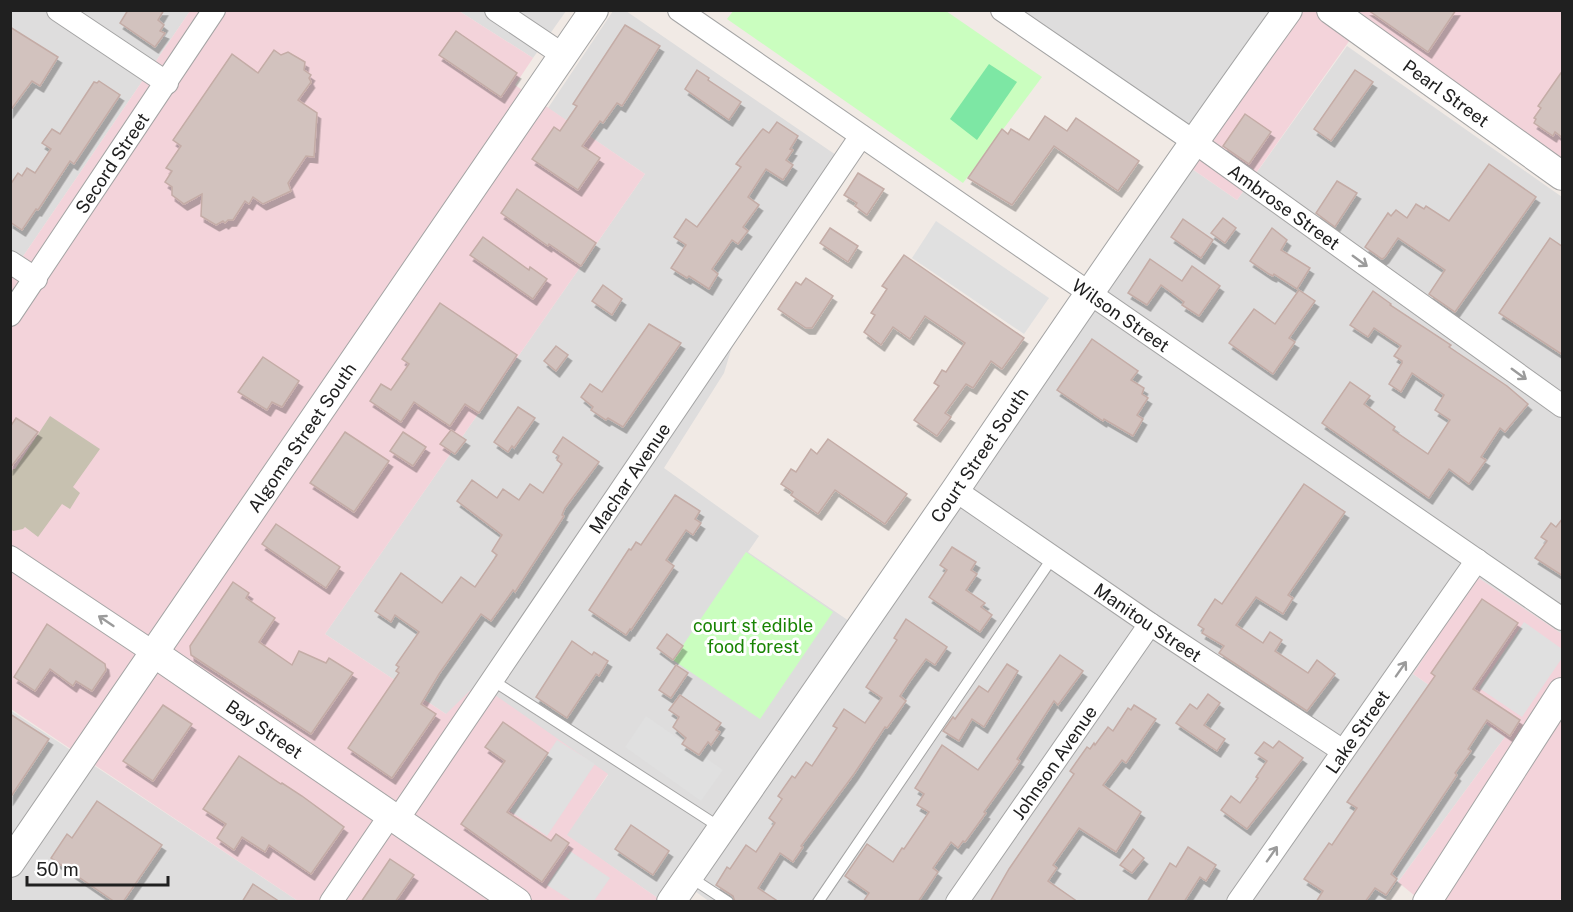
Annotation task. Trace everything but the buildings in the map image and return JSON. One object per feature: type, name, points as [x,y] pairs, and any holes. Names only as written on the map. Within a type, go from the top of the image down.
[{"type":"street","points":[[58,10],[167,83]]},
{"type":"street","name":"Secord Street","points":[[10,315],[214,10]]},
{"type":"street","points":[[496,10],[563,55]]},
{"type":"street","name":"Algoma Street South","points":[[10,863],[594,10]]},
{"type":"street","name":"Wilson Street","points":[[679,10],[1563,620]]},
{"type":"street","name":"Ambrose Street","points":[[1002,10],[1193,141],[1563,406]]},
{"type":"street","name":"Court Street South","points":[[671,902],[1193,141],[1288,10]]},
{"type":"street","name":"Pearl Street","points":[[1331,10],[1563,176]]},
{"type":"street","name":"Machar Avenue","points":[[331,902],[492,680],[861,136]]},
{"type":"street","points":[[10,262],[36,279]]},
{"type":"street","name":"Manitou Street","points":[[955,490],[1150,624],[1344,751]]},
{"type":"street","name":"Bay Street","points":[[10,557],[517,902]]},
{"type":"street","name":"Lake Street","points":[[1238,902],[1477,560]]},
{"type":"street","name":"Johnson Avenue","points":[[957,902],[1150,624]]},
{"type":"street","points":[[1427,902],[1563,692]]},
{"type":"lane","points":[[818,902],[1053,557]]},
{"type":"lane","points":[[492,680],[722,828]]},
{"type":"lane","points":[[689,876],[728,902]]},
{"type":"shaded area","points":[[11,11],[190,11],[11,274]]},
{"type":"shaded area","points":[[190,11],[459,11],[533,58],[515,85],[645,174],[325,634],[446,714],[478,683],[608,774],[567,835],[662,901],[298,901],[11,709],[11,274]]},
{"type":"shaded area","points":[[459,11],[566,11],[533,58]]},
{"type":"shaded area","points":[[613,11],[626,11],[852,166],[735,337],[724,373],[664,468],[759,536],[748,552],[868,634],[1185,164],[1237,200],[1347,46],[1562,197],[1562,634],[1477,577],[1413,674],[1505,737],[1384,901],[710,902],[692,889],[662,901],[566,835],[608,775],[446,714],[325,634],[645,174],[548,108]]},
{"type":"shaded area","points":[[1013,11],[1296,11],[1202,139]]},
{"type":"shaded area","points":[[1296,11],[1562,11],[1562,184],[1364,20],[1237,200],[1185,164]]},
{"type":"shaded area","points":[[936,221],[1049,298],[1024,334],[912,258]]},
{"type":"shaded area","points":[[50,416],[100,449],[73,487],[80,493],[70,509],[62,504],[38,537],[25,527],[13,531],[11,529],[11,473]]},
{"type":"shaded area","points":[[1477,577],[1562,634],[1562,898],[1558,902],[1421,901],[1398,882],[1505,737],[1413,674]]},
{"type":"shaded area","points":[[1524,622],[1562,649],[1562,658],[1522,717],[1479,688]]},
{"type":"shaded area","points":[[10,710],[60,743],[298,901],[11,901]]},
{"type":"shaded area","points":[[646,716],[723,770],[701,801],[625,747]]},
{"type":"shaded area","points":[[557,740],[595,764],[547,836],[510,811]]},
{"type":"shaded area","points":[[570,851],[610,878],[594,901],[572,901],[547,885]]},
{"type":"green space","points":[[734,10],[946,11],[1042,77],[963,183],[727,19]]},
{"type":"green space","points":[[989,64],[1017,82],[977,140],[950,119]]},
{"type":"green space","name":"court st edible food forest","points":[[746,552],[833,612],[760,719],[673,660]]}]
